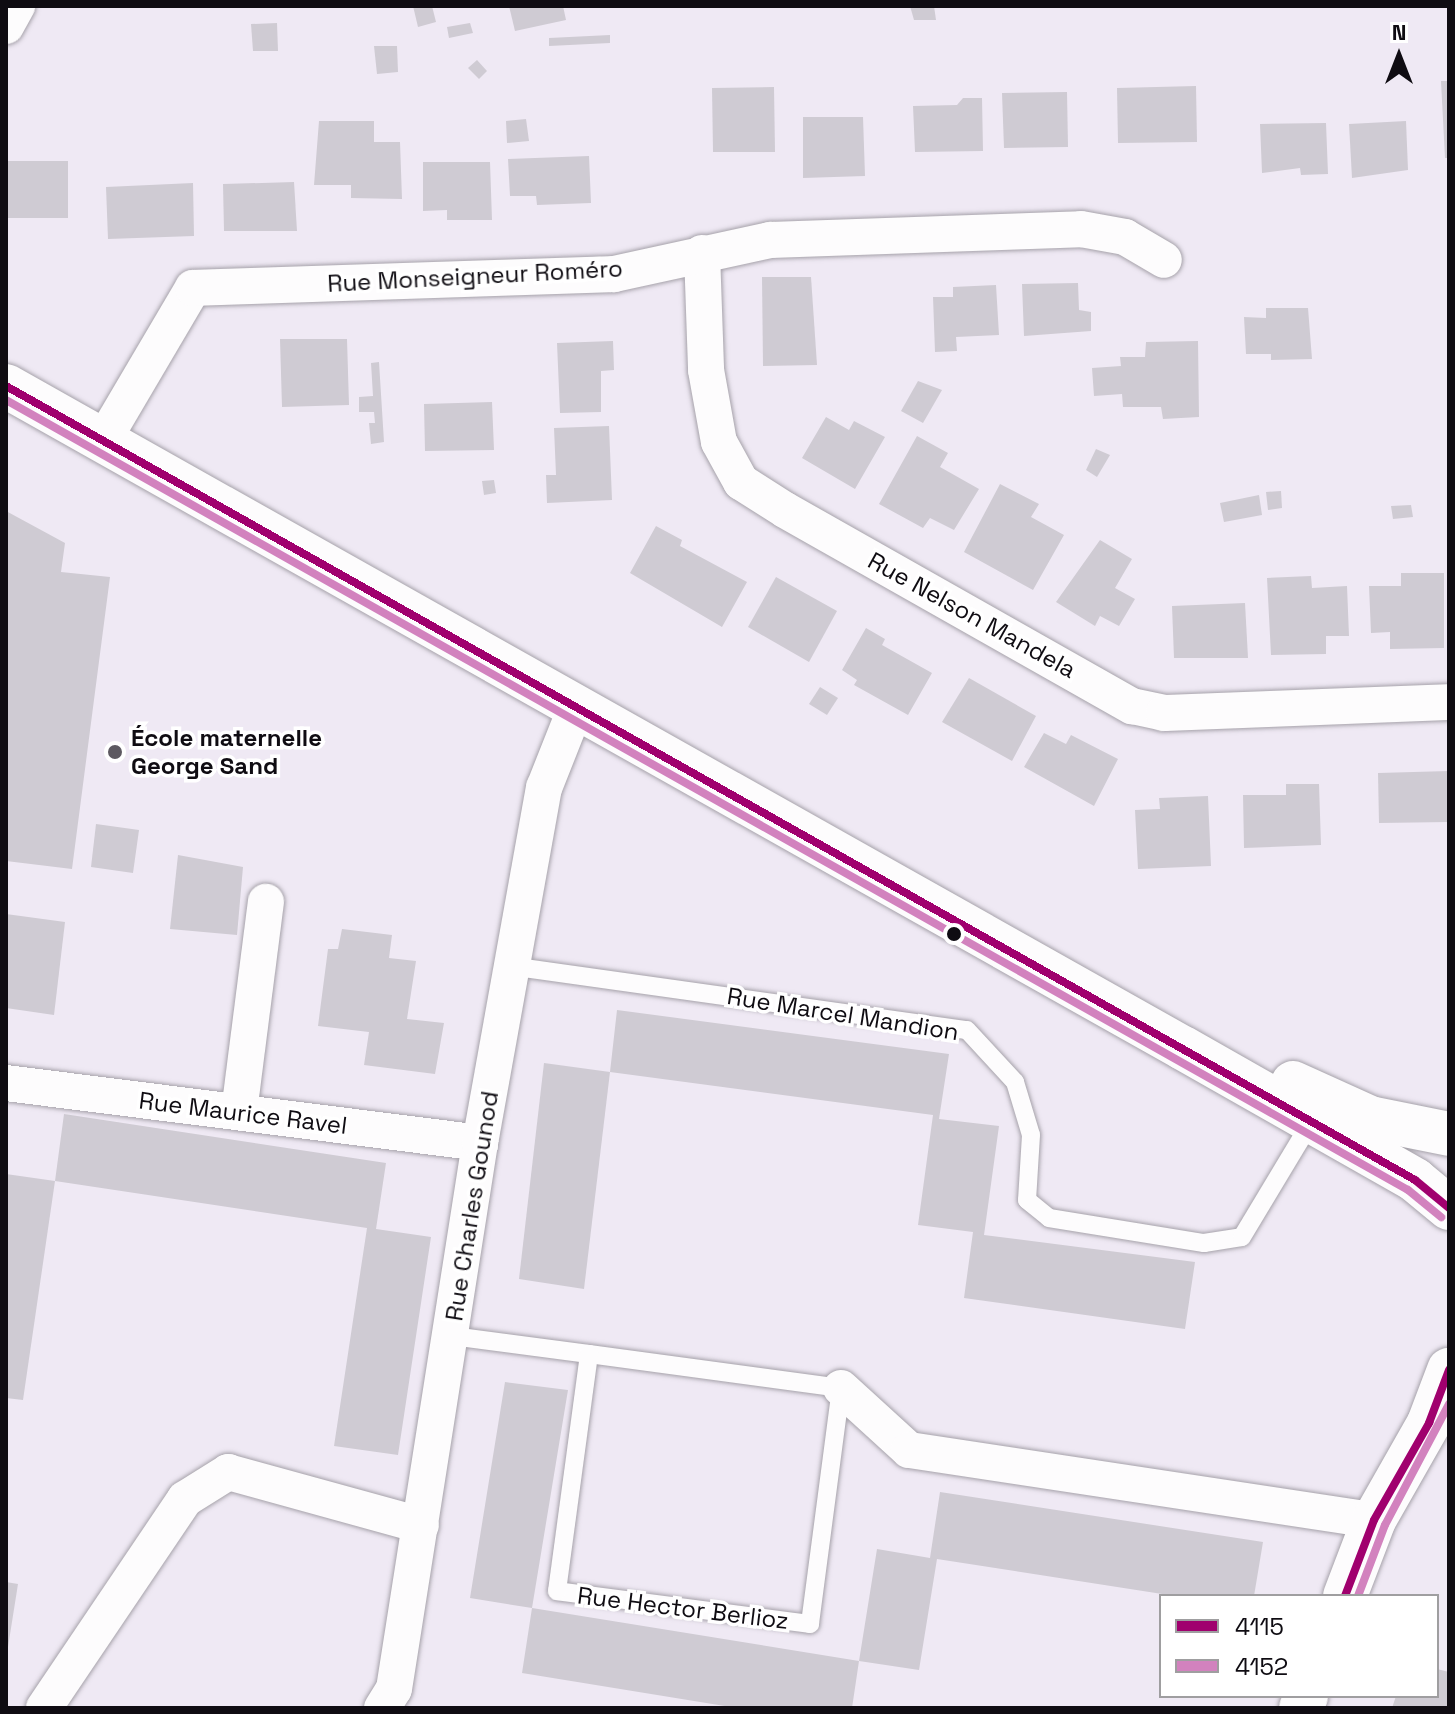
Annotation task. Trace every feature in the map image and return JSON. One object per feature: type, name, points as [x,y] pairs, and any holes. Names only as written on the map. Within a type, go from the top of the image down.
[{"type":"street","points":[[6,26],[17,6]]},
{"type":"street","name":"Rue Monseigneur Roméro","points":[[104,439],[193,288],[614,274],[770,240],[1081,229],[1125,237],[1164,260]]},
{"type":"street","name":"Rue Nelson Mandela","points":[[702,253],[706,370],[719,442],[741,482],[785,510],[1132,706],[1164,713],[1449,702]]},
{"type":"street","points":[[6,386],[1415,1180],[1449,1208]]},
{"type":"street","name":"Rue Charles Gounod","points":[[396,1702],[480,1143],[510,966],[544,788],[576,707]]},
{"type":"street","points":[[239,1112],[266,902]]},
{"type":"street","points":[[1183,1048],[1280,1077],[1370,1118],[1449,1134]]},
{"type":"street","name":"Rue Maurice Ravel","points":[[6,1083],[480,1143]]},
{"type":"street","points":[[1346,1594],[1374,1520],[1439,1416],[1449,1370]]},
{"type":"street","points":[[841,1388],[909,1450],[1374,1520]]},
{"type":"street","points":[[44,1708],[185,1499],[228,1472],[421,1525]]},
{"type":"lane","name":"Rue Marcel Mandion","points":[[510,966],[967,1030],[1015,1082],[1031,1135],[1027,1200],[1049,1218],[1204,1243],[1242,1237],[1311,1122]]},
{"type":"lane","points":[[452,1336],[841,1388]]},
{"type":"lane","name":"Rue Hector Berlioz","points":[[589,1354],[557,1591],[810,1624],[841,1388]]},
{"type":"building","points":[[413,6],[432,6],[436,22],[418,27]]},
{"type":"building","points":[[509,6],[563,6],[566,20],[515,31]]},
{"type":"building","points":[[910,6],[934,6],[936,20],[914,20]]},
{"type":"building","points":[[277,23],[278,51],[253,51],[251,24]]},
{"type":"building","points":[[470,23],[473,33],[449,38],[447,27]]},
{"type":"building","points":[[610,35],[610,43],[549,46],[549,38]]},
{"type":"building","points":[[374,46],[397,46],[398,72],[377,74]]},
{"type":"building","points":[[477,60],[487,71],[479,79],[468,68]]},
{"type":"building","points":[[1441,81],[1449,81],[1449,158],[1445,158]]},
{"type":"building","points":[[1196,86],[1197,142],[1118,143],[1117,88]]},
{"type":"building","points":[[774,87],[775,152],[713,152],[712,88]]},
{"type":"building","points":[[1067,92],[1068,147],[1004,148],[1002,93]]},
{"type":"building","points":[[963,98],[982,98],[983,151],[915,152],[913,106],[957,105]]},
{"type":"building","points":[[803,117],[863,117],[865,176],[803,178]]},
{"type":"building","points":[[526,119],[529,141],[507,143],[506,121]]},
{"type":"building","points":[[319,121],[374,121],[374,142],[400,142],[402,199],[351,198],[351,185],[314,185]]},
{"type":"building","points":[[1406,121],[1408,170],[1352,178],[1349,124]]},
{"type":"building","points":[[1326,123],[1328,174],[1301,175],[1300,168],[1262,173],[1260,124]]},
{"type":"building","points":[[589,156],[591,203],[537,205],[536,196],[510,196],[508,159]]},
{"type":"building","points":[[6,161],[68,161],[68,218],[6,218]]},
{"type":"building","points":[[423,162],[490,162],[492,220],[447,220],[447,210],[423,211]]},
{"type":"building","points":[[294,182],[297,231],[224,231],[223,184]]},
{"type":"building","points":[[193,183],[194,236],[108,239],[106,187]]},
{"type":"building","points":[[762,277],[811,277],[817,365],[763,366]]},
{"type":"building","points":[[1078,283],[1079,310],[1091,312],[1091,331],[1024,336],[1022,284]]},
{"type":"building","points":[[996,285],[999,335],[956,337],[957,351],[935,352],[933,297],[953,297],[953,287]]},
{"type":"building","points":[[1266,308],[1308,308],[1312,359],[1271,360],[1271,354],[1246,354],[1244,317],[1266,318]]},
{"type":"building","points":[[280,339],[347,339],[349,405],[282,407]]},
{"type":"building","points":[[613,341],[614,370],[601,371],[601,412],[560,413],[557,343]]},
{"type":"building","points":[[1198,341],[1199,417],[1163,419],[1161,407],[1123,407],[1122,394],[1094,396],[1092,368],[1121,366],[1120,357],[1145,357],[1146,342]]},
{"type":"building","points":[[379,362],[384,442],[371,444],[369,423],[375,423],[374,412],[359,412],[359,397],[373,396],[371,363]]},
{"type":"building","points":[[918,381],[942,390],[923,423],[901,411]]},
{"type":"building","points":[[492,402],[494,450],[425,451],[424,404]]},
{"type":"building","points":[[826,417],[849,430],[854,421],[885,437],[855,489],[802,458]]},
{"type":"building","points":[[609,426],[612,500],[547,503],[546,475],[556,475],[554,428]]},
{"type":"building","points":[[917,436],[948,453],[940,467],[979,489],[954,530],[930,518],[923,528],[879,504]]},
{"type":"building","points":[[1096,449],[1110,455],[1097,477],[1086,470]]},
{"type":"building","points":[[494,480],[496,493],[484,495],[482,481]]},
{"type":"building","points":[[1000,484],[1039,504],[1031,517],[1064,535],[1033,590],[964,552]]},
{"type":"building","points":[[1281,491],[1282,508],[1268,510],[1266,492]]},
{"type":"building","points":[[1259,495],[1262,515],[1224,522],[1220,503]]},
{"type":"building","points":[[1411,505],[1413,517],[1393,519],[1391,506]]},
{"type":"building","points":[[6,511],[65,543],[61,572],[110,577],[72,869],[6,861]]},
{"type":"building","points":[[656,526],[682,540],[680,546],[747,582],[722,627],[630,573]]},
{"type":"building","points":[[1100,540],[1132,559],[1115,588],[1135,599],[1119,626],[1100,616],[1095,626],[1056,602]]},
{"type":"building","points":[[1401,573],[1444,573],[1444,648],[1390,649],[1390,632],[1371,633],[1369,586],[1401,586]]},
{"type":"building","points":[[1311,576],[1312,588],[1347,586],[1349,636],[1326,636],[1326,654],[1271,655],[1267,578]]},
{"type":"building","points":[[776,577],[837,611],[809,662],[748,627]]},
{"type":"building","points":[[1245,603],[1248,658],[1174,658],[1172,606]]},
{"type":"building","points":[[866,628],[885,639],[882,645],[932,673],[908,715],[854,685],[857,680],[842,670]]},
{"type":"building","points":[[969,678],[1036,716],[1012,761],[942,722]]},
{"type":"building","points":[[820,687],[838,698],[827,715],[809,704]]},
{"type":"building","points":[[1044,733],[1066,744],[1071,735],[1118,759],[1094,806],[1024,767]]},
{"type":"building","points":[[1449,771],[1449,822],[1379,823],[1378,773]]},
{"type":"building","points":[[1286,784],[1319,784],[1321,845],[1244,848],[1243,795],[1286,795]]},
{"type":"building","points":[[1208,796],[1211,866],[1138,869],[1135,810],[1160,809],[1159,798]]},
{"type":"building","points":[[96,824],[139,830],[133,873],[91,867]]},
{"type":"building","points":[[178,855],[243,867],[237,935],[170,929]]},
{"type":"building","points":[[6,914],[65,922],[54,1015],[6,1008]]},
{"type":"building","points":[[342,929],[392,935],[389,958],[416,961],[407,1019],[444,1023],[435,1074],[364,1065],[369,1032],[318,1026],[328,949],[338,949]]},
{"type":"building","points":[[617,1010],[949,1054],[939,1119],[999,1126],[984,1235],[1195,1262],[1185,1329],[964,1298],[973,1232],[918,1225],[933,1115],[610,1072]]},
{"type":"building","points":[[544,1063],[610,1072],[584,1289],[519,1279]]},
{"type":"building","points":[[64,1114],[386,1163],[376,1229],[431,1237],[398,1455],[334,1446],[367,1228],[55,1181]]},
{"type":"building","points":[[6,1174],[55,1181],[23,1400],[6,1398]]},
{"type":"building","points":[[505,1382],[568,1390],[532,1608],[470,1598]]},
{"type":"building","points":[[940,1492],[1263,1542],[1254,1594],[1162,1594],[937,1559],[919,1670],[859,1661],[877,1549],[930,1558]]},
{"type":"building","points":[[6,1582],[18,1584],[8,1647],[6,1647]]},
{"type":"building","points":[[532,1608],[859,1661],[852,1708],[737,1708],[522,1673]]},
{"type":"building","points":[[1439,1670],[1449,1672],[1449,1708],[1392,1708],[1395,1698],[1439,1698]]},
{"type":"transit line","name":"4115","points":[[6,386],[1415,1180],[1449,1208]]},
{"type":"transit line","name":"4152","points":[[6,400],[1408,1190],[1441,1217]]},
{"type":"transit line","name":"4115","points":[[1346,1594],[1374,1520],[1429,1423],[1449,1370]]},
{"type":"transit line","name":"4152","points":[[1359,1594],[1385,1525],[1449,1404]]},
{"type":"place","name":"École maternelle George Sand","points":[[115,752]]}]
